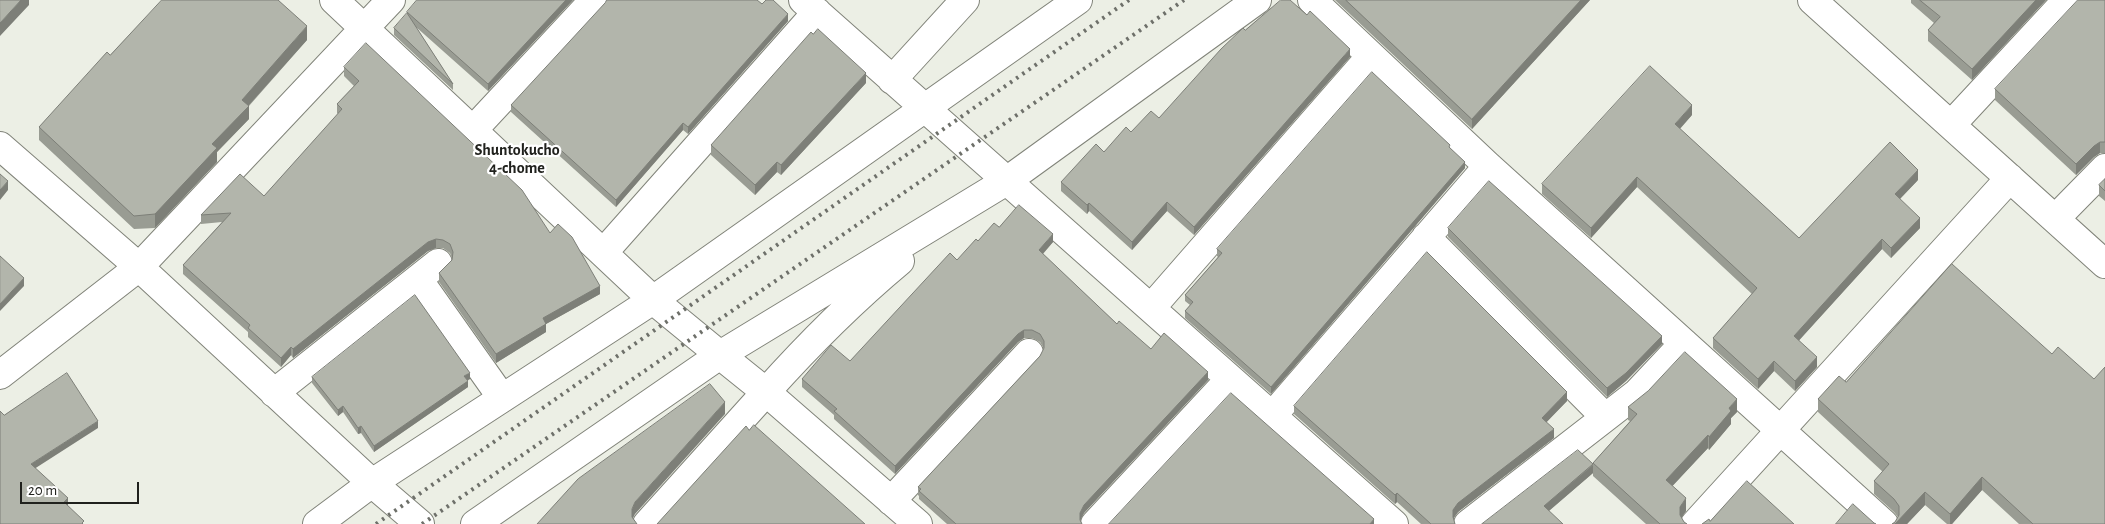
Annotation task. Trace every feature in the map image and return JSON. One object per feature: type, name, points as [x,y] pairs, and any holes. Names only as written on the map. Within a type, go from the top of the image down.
[{"type":"street","points":[[334,0],[365,27],[653,300],[766,392],[918,524]]},
{"type":"street","points":[[0,375],[139,267],[391,0]]},
{"type":"street","points":[[473,130],[594,0]]},
{"type":"street","points":[[892,80],[965,0]]},
{"type":"street","points":[[316,524],[372,483],[653,300],[1078,0]]},
{"type":"street","points":[[475,524],[720,355],[1008,180],[1257,0]]},
{"type":"street","points":[[1312,0],[1488,166],[1884,524]]},
{"type":"street","points":[[1812,0],[2105,264]]},
{"type":"street","points":[[1951,125],[2067,0]]},
{"type":"street","points":[[603,253],[810,6],[1394,524]]},
{"type":"street","points":[[1151,308],[1371,56]]},
{"type":"street","points":[[0,146],[139,267],[372,483],[420,524]]},
{"type":"street","points":[[1272,416],[1488,166]]},
{"type":"street","points":[[2055,219],[2105,168]]},
{"type":"street","points":[[1695,524],[2010,178]]},
{"type":"street","points":[[647,524],[808,345],[879,279],[975,200]]},
{"type":"street","points":[[1426,238],[1605,417]]},
{"type":"street","points":[[274,393],[428,271],[502,398]]},
{"type":"street","points":[[1468,524],[1637,393],[1684,343]]},
{"type":"street","points":[[892,501],[1029,353]]},
{"type":"street","points":[[1095,524],[1230,379]]},
{"type":"building","points":[[0,0],[21,0],[0,23]]},
{"type":"building","points":[[162,0],[278,0],[307,26],[242,100],[249,106],[212,144],[217,148],[155,214],[134,216],[39,127],[107,52],[110,55]]},
{"type":"building","points":[[417,0],[566,0],[488,84],[407,12]]},
{"type":"building","points":[[607,0],[757,0],[762,4],[766,0],[773,0],[788,14],[688,127],[683,123],[616,200],[511,105]]},
{"type":"building","points":[[1281,0],[1290,0],[1307,15],[1310,11],[1350,49],[1194,227],[1167,202],[1132,242],[1089,203],[1087,205],[1061,182],[1096,144],[1104,152],[1126,127],[1131,132],[1151,111],[1159,118],[1221,49],[1243,28],[1245,30]]},
{"type":"building","points":[[1346,0],[1581,0],[1472,119]]},
{"type":"building","points":[[1920,0],[2036,0],[1972,69],[1928,30],[1940,17]]},
{"type":"building","points":[[2078,0],[2105,0],[2105,142],[2100,142],[2094,146],[2076,164],[1995,89]]},
{"type":"building","points":[[407,13],[453,84],[394,28]]},
{"type":"building","points":[[818,29],[866,73],[781,165],[777,162],[755,185],[711,145],[811,32],[813,34]]},
{"type":"building","points":[[366,43],[522,190],[550,233],[558,224],[572,237],[600,286],[543,318],[546,324],[496,354],[439,273],[452,260],[453,252],[450,244],[436,239],[428,242],[293,349],[291,347],[281,358],[248,328],[250,325],[183,265],[231,213],[201,215],[240,174],[264,196],[342,109],[337,104],[359,81],[344,67]]},
{"type":"building","points":[[1650,66],[1692,105],[1675,124],[1799,238],[1890,142],[1918,170],[1895,194],[1920,218],[1891,248],[1882,239],[1794,336],[1817,357],[1795,381],[1774,361],[1758,379],[1713,338],[1757,288],[1637,177],[1591,228],[1542,184]]},
{"type":"building","points":[[1372,72],[1450,145],[1449,147],[1465,162],[1271,387],[1185,311],[1193,302],[1185,295],[1222,253],[1217,249]]},
{"type":"building","points":[[0,174],[8,181],[0,190]]},
{"type":"building","points":[[2105,179],[2105,191],[2099,185]]},
{"type":"building","points":[[1489,181],[1662,336],[1626,373],[1607,388],[1448,228]]},
{"type":"building","points":[[1019,205],[1053,234],[1039,250],[1117,324],[1119,321],[1151,349],[1164,333],[1208,372],[1084,505],[1080,513],[1082,524],[956,524],[919,491],[921,489],[918,487],[1040,356],[1044,348],[1044,341],[1040,334],[1032,330],[1024,330],[1018,334],[895,466],[834,411],[837,409],[802,379],[831,345],[850,361],[950,253],[957,260],[994,223],[999,227]]},
{"type":"building","points":[[1427,252],[1567,392],[1542,418],[1554,429],[1458,503],[1453,510],[1455,524],[1431,524],[1397,493],[1395,495],[1294,406]]},
{"type":"building","points":[[0,256],[24,278],[0,304]]},
{"type":"building","points":[[1952,264],[2052,354],[2058,347],[2094,379],[2105,367],[2105,524],[2033,524],[1982,477],[1950,514],[1925,492],[1895,524],[1892,524],[1899,515],[1899,506],[1874,481],[1889,464],[1818,399],[1839,376],[1846,382]]},
{"type":"building","points":[[415,295],[470,373],[464,376],[468,381],[374,446],[361,426],[358,428],[343,406],[338,410],[312,377]]},
{"type":"building","points":[[1685,352],[1737,399],[1729,408],[1731,411],[1709,437],[1708,435],[1666,480],[1686,498],[1680,507],[1680,515],[1687,524],[1660,524],[1593,463],[1637,414],[1628,407],[1648,391]]},
{"type":"building","points":[[67,373],[98,421],[31,464],[68,498],[64,502],[84,521],[83,524],[0,524],[0,411],[4,415]]},
{"type":"building","points":[[710,384],[725,402],[635,502],[632,509],[632,517],[637,524],[537,524],[578,479]]},
{"type":"building","points":[[1231,393],[1374,519],[1370,524],[1109,524]]},
{"type":"building","points":[[754,425],[865,524],[657,524],[746,426],[749,430]]},
{"type":"building","points":[[1578,450],[1593,464],[1544,506],[1563,524],[1482,524]]},
{"type":"building","points":[[1747,481],[1794,524],[1702,524],[1709,519],[1710,521]]},
{"type":"building","points":[[1853,504],[1874,523],[1876,524],[1836,524]]},
{"type":"railway","points":[[376,524],[1129,0]]},
{"type":"railway","points":[[422,524],[1184,0]]},
{"type":"district","name":"Shuntokucho 4-chome","points":[[517,159]]}]
